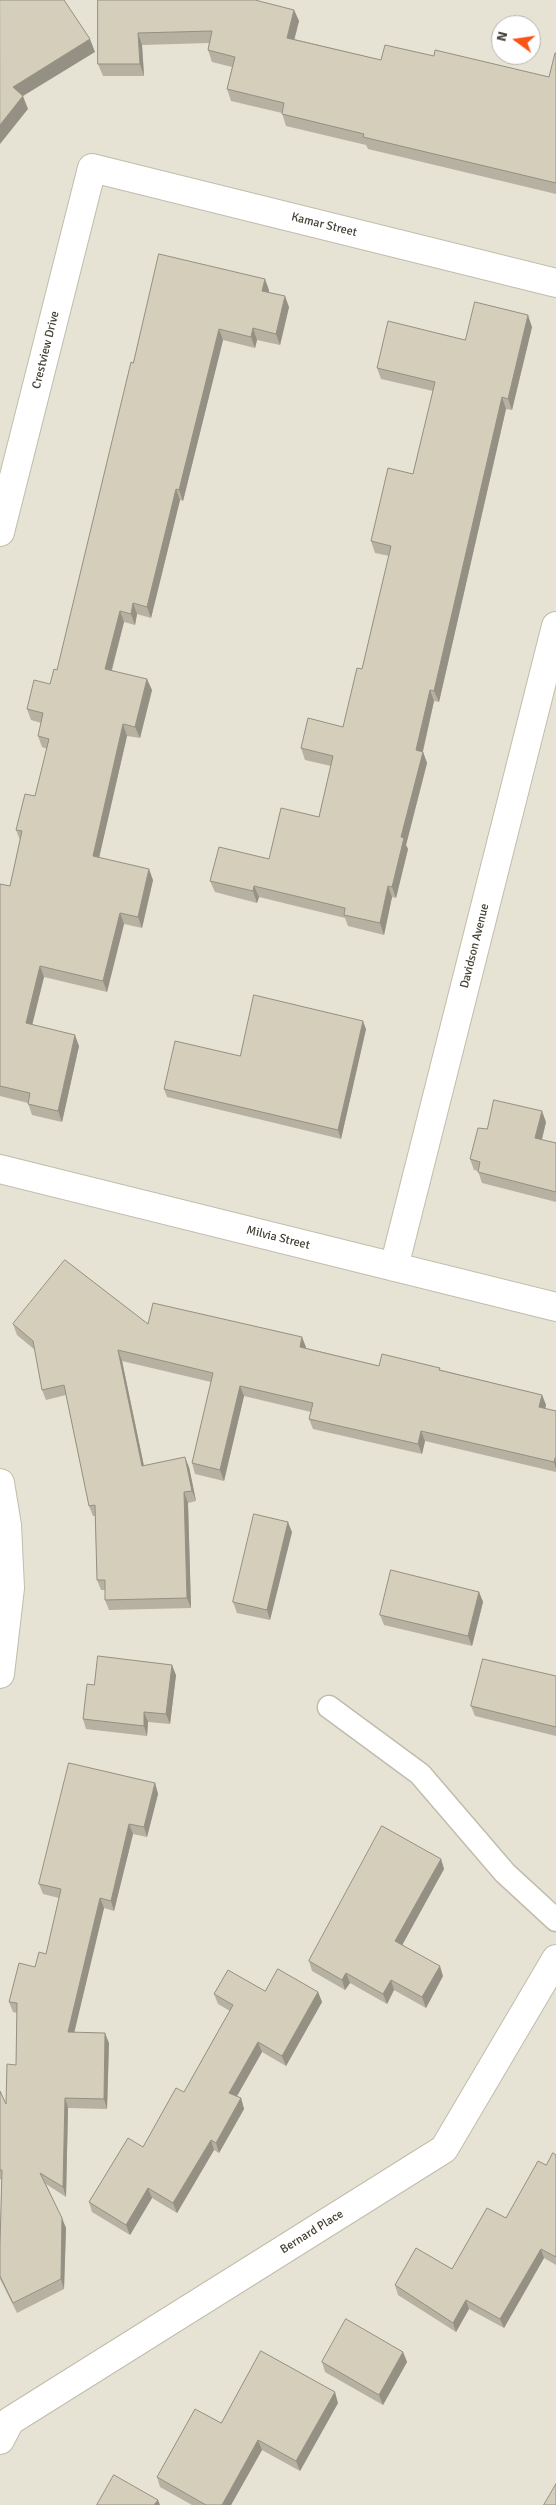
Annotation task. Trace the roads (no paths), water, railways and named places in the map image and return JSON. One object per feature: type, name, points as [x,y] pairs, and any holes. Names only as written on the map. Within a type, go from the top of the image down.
[{"type":"street","name":"Kamar Street","points":[[92,168],[556,282]]},
{"type":"street","name":"Crestview Drive","points":[[0,532],[92,168]]},
{"type":"street","name":"Davidson Avenue","points":[[394,1267],[556,626]]},
{"type":"street","name":"Milvia Street","points":[[0,1169],[556,1307]]},
{"type":"street","points":[[0,1483],[7,1526],[10,1588],[0,1674]]},
{"type":"street","name":"Bernard Place","points":[[3,2422],[444,2149],[556,1959]]},
{"type":"lane","points":[[329,1707],[420,1774],[505,1873],[556,1920]]}]
